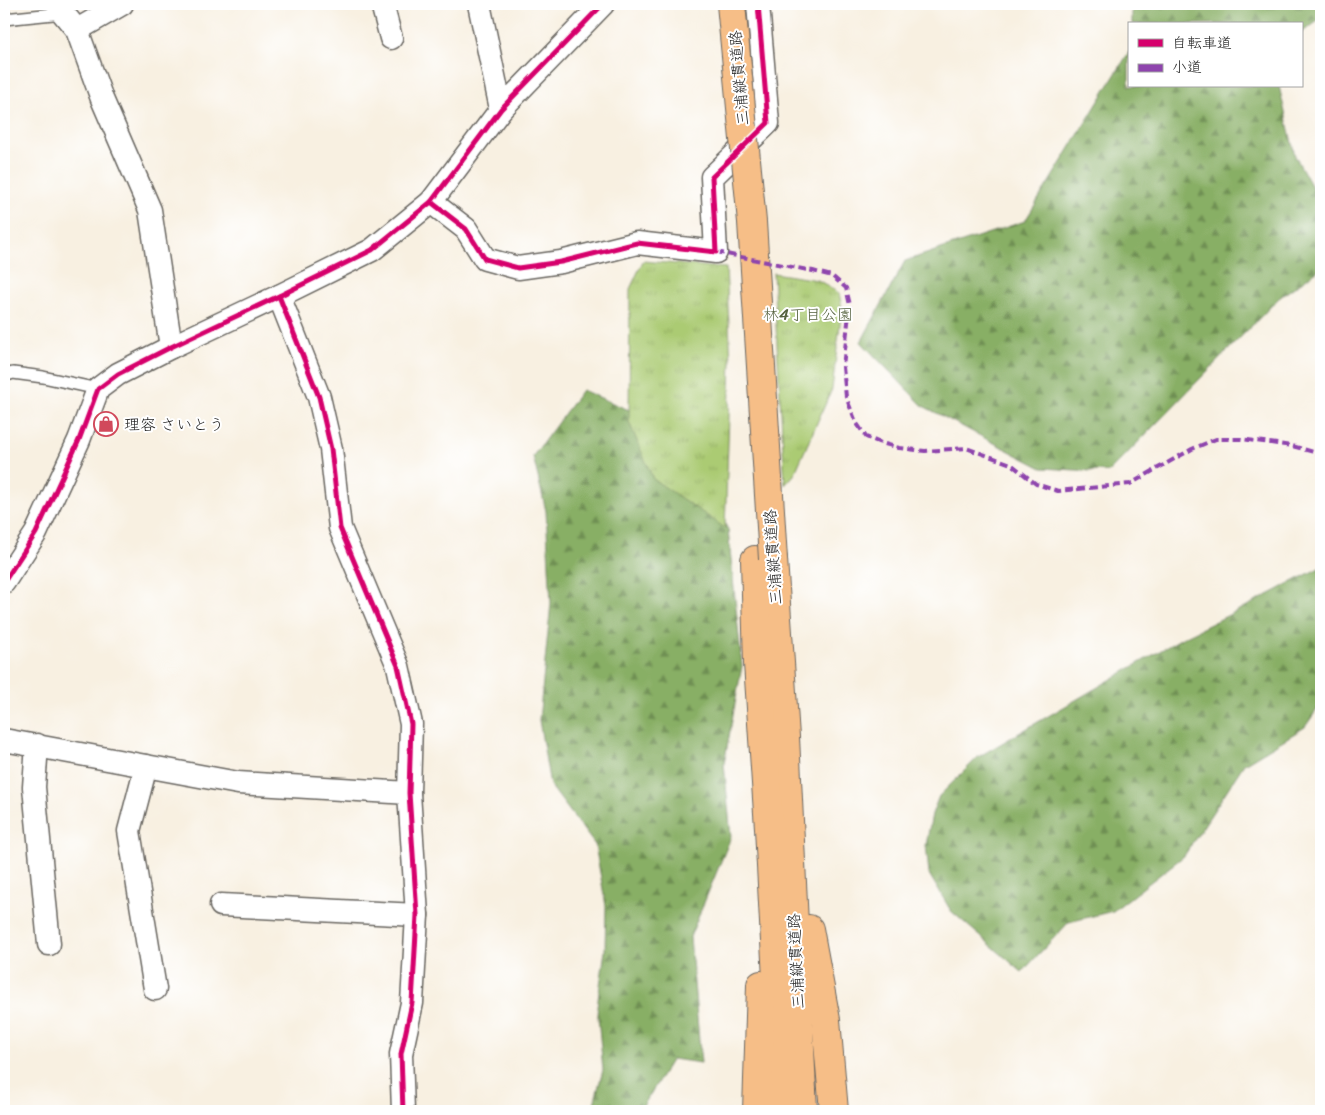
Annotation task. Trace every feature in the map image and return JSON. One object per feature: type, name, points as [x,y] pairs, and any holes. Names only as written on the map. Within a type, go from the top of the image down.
[{"type":"highway","name":"三浦縦貫道路","points":[[717,4],[764,560]]},
{"type":"highway","name":"三浦縦貫道路","points":[[731,4],[752,222],[764,560],[779,827],[803,1111]]},
{"type":"highway","name":"三浦縦貫道路","points":[[779,827],[784,1111]]},
{"type":"highway","points":[[757,1111],[759,1021],[779,827]]},
{"type":"highway","points":[[779,827],[826,1020],[834,1111]]},
{"type":"street","points":[[122,4],[66,15],[150,210],[171,347]]},
{"type":"street","points":[[382,4],[391,38]]},
{"type":"street","points":[[479,4],[501,109]]},
{"type":"street","points":[[4,582],[36,533],[79,440],[98,389],[118,374],[171,347],[372,250],[431,202],[501,109],[603,4]]},
{"type":"street","points":[[431,202],[466,229],[485,258],[518,268],[562,262],[637,243],[716,252],[712,177],[768,123],[758,4]]},
{"type":"street","points":[[279,296],[319,398],[331,449],[340,528],[398,666],[411,724],[409,793],[417,915],[412,1002],[400,1054],[403,1111]]},
{"type":"street","points":[[4,740],[238,783],[409,793]]},
{"type":"street","points":[[37,745],[34,788],[49,944]]},
{"type":"street","points":[[146,766],[129,831],[155,988]]},
{"type":"street","points":[[221,905],[417,915]]},
{"type":"lane","points":[[4,19],[66,15]]},
{"type":"lane","points":[[4,376],[13,373],[98,389]]},
{"type":"green space","points":[[1132,4],[1321,4],[1321,19],[1302,32],[1302,22],[1132,22]]},
{"type":"green space","points":[[1128,54],[1128,88],[1279,88],[1295,156],[1321,203],[1321,268],[1279,298],[1109,472],[1042,468],[923,406],[861,342],[905,261],[1025,221]]},
{"type":"green space","points":[[643,261],[726,268],[731,361],[725,528],[653,479],[629,422],[630,289]]},
{"type":"green space","name":"林4丁目公園","points":[[773,273],[818,280],[839,293],[842,308],[832,389],[794,475],[785,485]]},
{"type":"green space","points":[[582,390],[655,421],[706,485],[728,530],[742,666],[724,764],[731,837],[690,937],[701,1063],[672,1059],[640,1111],[592,1111],[603,1070],[597,1006],[605,951],[606,906],[595,845],[550,785],[539,720],[551,603],[546,511],[533,456]]},
{"type":"green space","points":[[1321,567],[1321,704],[1305,727],[1244,764],[1184,856],[1113,911],[1069,922],[1022,972],[951,911],[929,874],[926,845],[932,814],[939,796],[978,757],[1182,638]]},
{"type":"marked path","points":[[716,252],[832,276],[846,288],[850,305],[843,367],[846,397],[856,422],[866,437],[878,442],[899,448],[925,451],[966,448],[1011,464],[1036,484],[1058,491],[1130,484],[1192,449],[1216,439],[1241,439],[1292,446],[1321,454]]},
{"type":"cycle path","points":[[4,582],[36,533],[79,440],[98,389],[118,374],[171,347],[372,250],[431,202],[501,109],[603,4]]},
{"type":"cycle path","points":[[431,202],[466,229],[485,259],[518,268],[561,262],[637,243],[716,252],[712,177],[768,123],[758,4]]},
{"type":"cycle path","points":[[279,296],[319,397],[331,449],[340,528],[398,666],[411,724],[409,793],[417,915],[412,1003],[401,1054],[403,1111]]},
{"type":"place","name":"理容 さいとう","points":[[106,424]]}]
